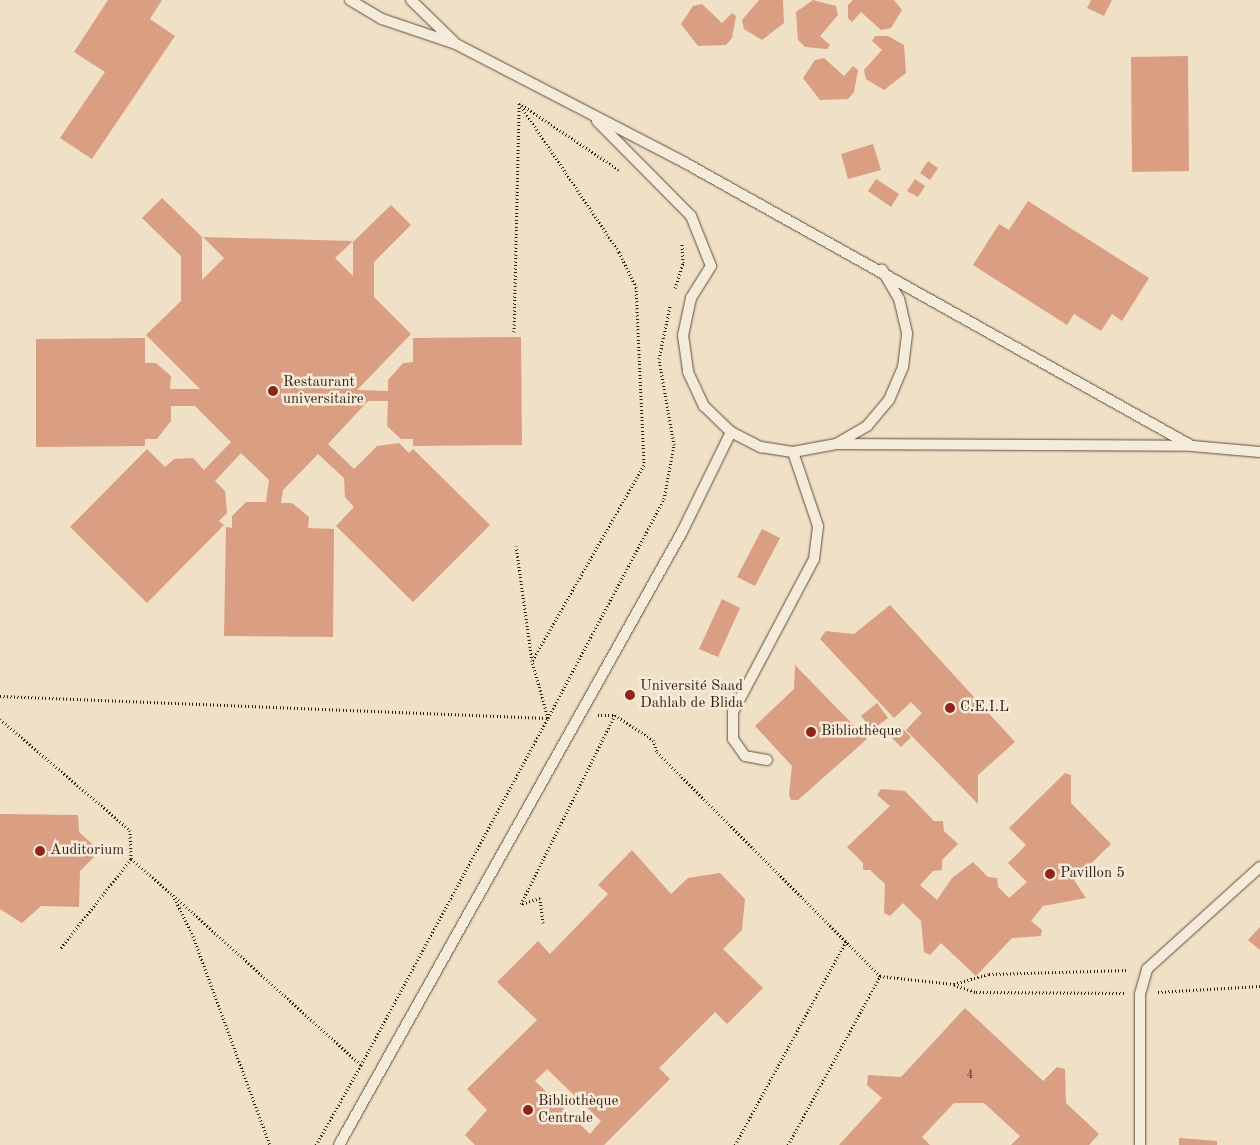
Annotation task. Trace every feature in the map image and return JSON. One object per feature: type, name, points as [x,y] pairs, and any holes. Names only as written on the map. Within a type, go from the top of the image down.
[{"type":"lane","points":[[350,0],[382,19],[456,44],[587,112],[882,269],[1192,446]]},
{"type":"lane","points":[[411,0],[456,44]]},
{"type":"lane","points":[[587,112],[691,216],[711,266],[689,307],[683,335],[688,372],[704,406],[731,432],[761,447],[793,452],[836,444],[1192,446],[1260,453]]},
{"type":"lane","points":[[836,444],[866,426],[890,400],[903,368],[907,333],[899,299],[882,269]]},
{"type":"lane","points":[[340,1145],[677,540],[731,432]]},
{"type":"lane","points":[[767,760],[745,756],[733,739],[733,712],[814,559],[818,526],[793,452]]},
{"type":"lane","points":[[1140,1145],[1140,994],[1147,969],[1260,867]]},
{"type":"path","points":[[519,103],[628,176]]},
{"type":"path","points":[[514,332],[519,103]]},
{"type":"path","points":[[519,103],[619,252],[636,287],[644,465],[532,662]]},
{"type":"path","points":[[316,1145],[548,718],[664,499],[674,445],[659,359],[664,325],[683,263],[682,235]]},
{"type":"path","points":[[516,546],[532,662],[548,718]]},
{"type":"path","points":[[0,696],[548,718]]},
{"type":"path","points":[[543,923],[540,898],[521,904],[615,715],[653,740],[657,752],[880,976],[954,984],[976,992],[1140,994],[1260,986]]},
{"type":"path","points":[[0,720],[130,830],[131,859],[60,949]]},
{"type":"path","points":[[131,859],[361,1065]]},
{"type":"path","points":[[173,895],[193,936],[270,1145]]},
{"type":"path","points":[[735,1145],[846,941]]},
{"type":"path","points":[[954,984],[989,974],[1147,969]]},
{"type":"path","points":[[788,1145],[880,976]]},
{"type":"building","points":[[108,0],[162,0],[150,19],[175,36],[92,159],[60,138],[105,72],[74,52]]},
{"type":"building","points":[[759,0],[783,0],[784,23],[762,40],[744,29],[742,20]]},
{"type":"building","points":[[813,0],[836,6],[838,15],[820,36],[830,45],[827,49],[805,47],[798,40],[796,12]]},
{"type":"building","points":[[853,0],[894,0],[902,10],[891,28],[881,30],[861,12],[852,22],[848,18],[848,5]]},
{"type":"building","points":[[1091,0],[1112,0],[1104,16],[1087,8]]},
{"type":"building","points":[[702,4],[722,23],[732,13],[736,16],[732,38],[726,45],[698,46],[681,24],[693,6]]},
{"type":"building","points":[[875,36],[888,36],[904,45],[906,73],[884,90],[866,79],[864,70],[882,50],[872,41]]},
{"type":"building","points":[[1188,56],[1189,171],[1132,172],[1131,57]]},
{"type":"building","points":[[824,58],[844,76],[853,66],[858,70],[854,92],[848,99],[820,100],[803,78],[815,60]]},
{"type":"building","points":[[873,144],[881,170],[848,179],[841,154]]},
{"type":"building","points":[[928,161],[938,168],[930,180],[920,173]]},
{"type":"building","points":[[876,179],[899,194],[891,207],[868,191]]},
{"type":"building","points":[[915,179],[925,186],[918,197],[907,191]]},
{"type":"building","points":[[162,198],[202,237],[202,280],[224,258],[203,237],[353,241],[335,258],[353,276],[353,242],[391,205],[411,225],[374,262],[374,297],[411,334],[357,390],[388,391],[388,380],[403,363],[413,362],[413,338],[521,337],[522,445],[413,446],[413,439],[401,439],[387,426],[388,401],[368,401],[328,444],[354,469],[377,446],[399,443],[409,453],[413,449],[490,525],[413,602],[336,526],[354,507],[345,497],[344,478],[318,454],[283,490],[281,503],[292,503],[309,517],[308,528],[334,529],[333,637],[224,636],[226,527],[232,528],[232,516],[246,502],[266,502],[269,480],[241,453],[215,481],[225,491],[227,513],[219,521],[224,525],[147,603],[70,527],[147,449],[165,467],[174,459],[193,458],[204,470],[231,442],[195,406],[171,406],[171,421],[157,439],[145,439],[145,446],[36,447],[36,339],[145,338],[145,363],[156,363],[171,376],[170,389],[200,389],[146,335],[181,301],[181,256],[142,218]]},
{"type":"building","points":[[1028,201],[1149,278],[1122,321],[1112,314],[1101,331],[1074,314],[1067,325],[973,265],[999,224],[1009,230]]},
{"type":"building","points":[[762,529],[780,538],[755,586],[737,577]]},
{"type":"building","points":[[722,599],[740,608],[718,657],[699,649]]},
{"type":"building","name":"C.E.I.L","points":[[890,605],[1015,742],[978,775],[978,804],[906,730],[922,713],[911,702],[894,718],[820,639],[826,631],[854,634]]},
{"type":"building","name":"Bibliothèque","points":[[795,665],[867,739],[798,800],[791,800],[789,795],[792,766],[755,726],[794,689]]},
{"type":"building","points":[[877,703],[888,718],[872,730],[861,716]]},
{"type":"building","points":[[899,725],[911,737],[901,747],[889,735]]},
{"type":"building","name":"Pavillon 5","points":[[1065,773],[1071,775],[1071,803],[1111,844],[1074,880],[1086,898],[1043,906],[1031,921],[1042,930],[1041,936],[1012,938],[976,976],[941,943],[930,955],[924,952],[921,921],[903,903],[890,916],[884,913],[885,884],[870,870],[863,870],[863,863],[847,847],[890,806],[877,795],[881,789],[905,791],[934,821],[943,821],[944,831],[958,844],[942,860],[942,870],[933,871],[920,885],[937,900],[952,878],[973,862],[988,877],[997,878],[998,887],[1009,898],[1027,882],[1008,863],[1026,845],[1009,828]]},
{"type":"building","name":"Auditorium","points":[[0,814],[78,815],[79,832],[100,851],[80,871],[79,907],[41,906],[22,923],[0,909]]},
{"type":"building","points":[[632,850],[671,894],[688,878],[720,873],[745,899],[742,930],[723,949],[763,988],[727,1024],[715,1012],[659,1068],[670,1079],[604,1145],[475,1145],[465,1135],[487,1110],[467,1089],[537,1020],[497,982],[538,941],[550,954],[608,894],[598,885]],"holes":[[[547,1069],[601,1121],[590,1134],[535,1081]]]},
{"type":"building","points":[[1260,927],[1260,950],[1248,940]]},
{"type":"building","points":[[965,1008],[1043,1081],[1057,1067],[1065,1069],[1066,1103],[1099,1134],[1089,1145],[1011,1145],[1020,1136],[984,1103],[954,1103],[922,1137],[930,1145],[839,1145],[882,1098],[867,1085],[868,1075],[901,1077]]},
{"type":"building","points":[[1179,1138],[1217,1141],[1217,1145],[1179,1145]]},
{"type":"place","name":"Restaurant universitaire","points":[[273,391]]},
{"type":"place","name":"Université Saad Dahlab de Blida","points":[[630,695]]},
{"type":"place","name":"C.E.I.L","points":[[950,708]]},
{"type":"place","name":"Bibliothèque","points":[[811,732]]},
{"type":"place","name":"Auditorium","points":[[40,851]]},
{"type":"place","name":"Pavillon 5","points":[[1050,874]]},
{"type":"place","name":"Bibliothèque Centrale","points":[[528,1110]]}]
